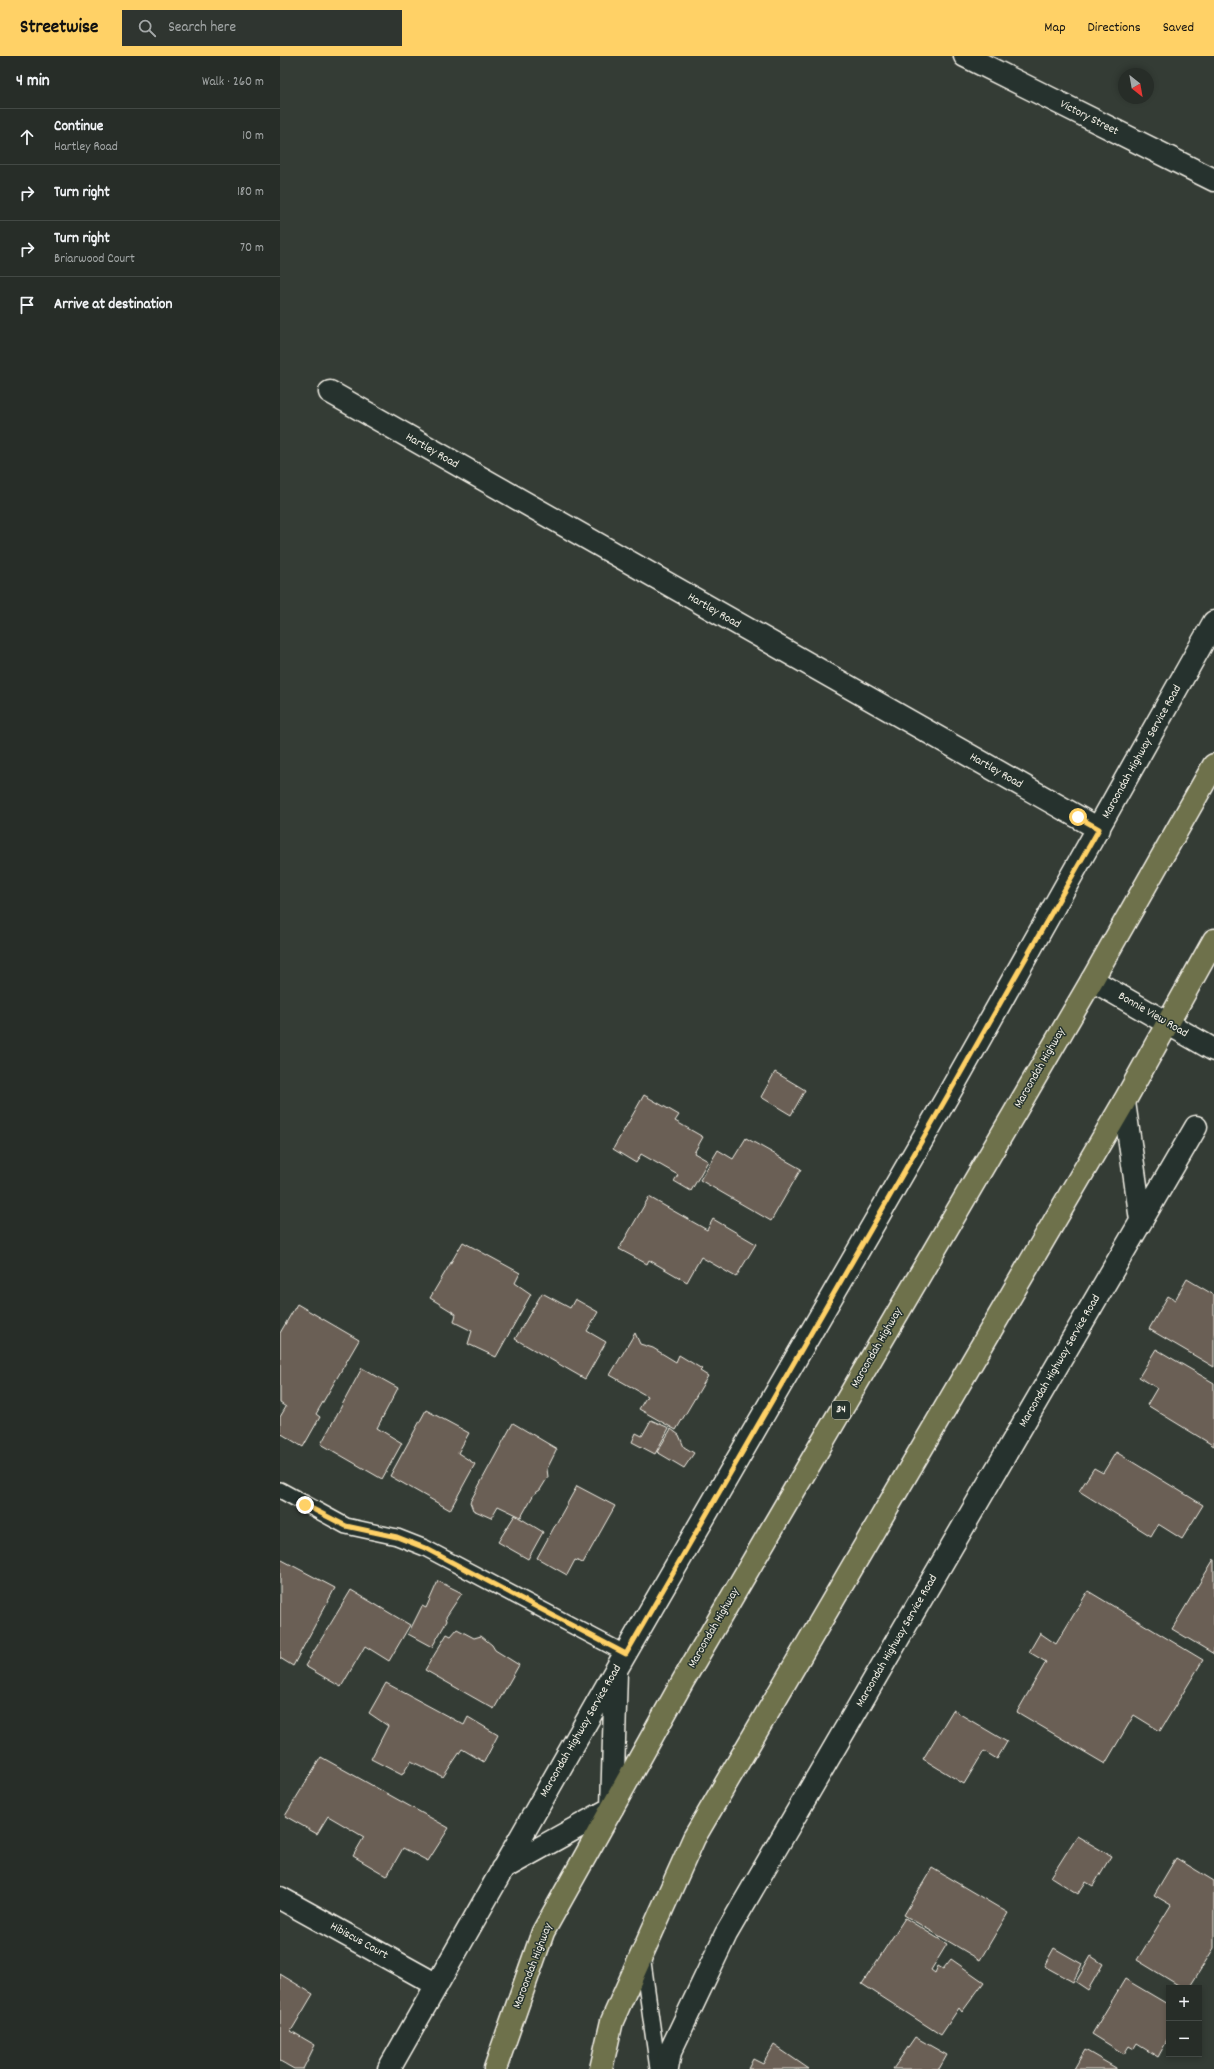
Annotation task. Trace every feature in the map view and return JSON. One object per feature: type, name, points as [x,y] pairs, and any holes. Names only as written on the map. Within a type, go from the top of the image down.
[{"type":"highway","name":"Maroondah Highway","points":[[495,2069],[543,1932],[683,1681],[1092,980],[1214,765]]},
{"type":"highway","points":[[601,2069],[612,2021],[694,1838],[1124,1102],[1167,1022],[1214,940]]},
{"type":"street","name":"Victory Street","points":[[964,56],[1214,180]]},
{"type":"street","name":"Hartley Road","points":[[330,392],[1099,829]]},
{"type":"street","name":"Maroondah Highway Service Road","points":[[390,2069],[501,1870],[954,1084],[1099,829],[1214,622]]},
{"type":"street","name":"Bonnie View Road","points":[[1092,980],[1214,1050]]},
{"type":"street","points":[[1124,1102],[1141,1220]]},
{"type":"street","name":"Maroondah Highway Service Road","points":[[667,2069],[670,2052],[726,1934],[1196,1127]]},
{"type":"street","points":[[501,1870],[612,1808],[621,1661]]},
{"type":"street","name":"Hibiscus Court","points":[[280,1898],[437,1985]]},
{"type":"lane","points":[[280,1490],[346,1526],[397,1537],[425,1548],[621,1661]]},
{"type":"lane","points":[[642,1952],[658,2069]]},
{"type":"building","points":[[775,1072],[805,1090],[791,1115],[761,1097]]},
{"type":"building","points":[[644,1095],[679,1115],[675,1121],[703,1137],[694,1153],[708,1161],[691,1191],[674,1181],[678,1175],[641,1154],[636,1163],[613,1149]]},
{"type":"building","points":[[746,1138],[801,1169],[771,1221],[700,1180],[718,1150],[733,1159]]},
{"type":"building","points":[[649,1197],[707,1230],[713,1219],[756,1244],[736,1277],[701,1257],[687,1282],[649,1260],[647,1264],[619,1249]]},
{"type":"building","points":[[463,1242],[520,1273],[515,1283],[531,1294],[496,1357],[468,1344],[472,1331],[454,1322],[456,1314],[430,1298]]},
{"type":"building","points":[[1187,1279],[1214,1295],[1214,1367],[1149,1329],[1168,1296],[1175,1300]]},
{"type":"building","points":[[542,1293],[570,1308],[575,1299],[598,1312],[587,1331],[606,1342],[585,1379],[515,1339]]},
{"type":"building","points":[[297,1304],[359,1340],[316,1414],[320,1417],[303,1447],[280,1433],[280,1417],[286,1407],[280,1403],[280,1333]]},
{"type":"building","points":[[635,1333],[640,1344],[653,1348],[676,1362],[679,1355],[702,1369],[700,1371],[708,1376],[676,1430],[639,1409],[647,1396],[610,1375]]},
{"type":"building","points":[[1156,1349],[1214,1383],[1214,1446],[1147,1405],[1157,1388],[1139,1377]]},
{"type":"building","points":[[362,1368],[398,1388],[377,1428],[402,1443],[382,1479],[321,1444]]},
{"type":"building","points":[[426,1410],[469,1433],[458,1453],[475,1464],[450,1510],[390,1476]]},
{"type":"building","points":[[651,1420],[669,1428],[655,1454],[632,1442],[636,1433],[642,1436]]},
{"type":"building","points":[[513,1423],[557,1449],[547,1469],[548,1477],[540,1490],[534,1494],[521,1517],[498,1506],[491,1518],[473,1510],[470,1502]]},
{"type":"building","points":[[671,1429],[679,1435],[684,1447],[694,1453],[684,1468],[657,1452]]},
{"type":"building","points":[[1116,1452],[1203,1505],[1182,1539],[1158,1524],[1151,1536],[1079,1491],[1094,1468],[1103,1473]]},
{"type":"building","points":[[577,1486],[615,1506],[583,1563],[575,1560],[567,1575],[537,1558]]},
{"type":"building","points":[[515,1515],[543,1532],[528,1559],[498,1542]]},
{"type":"building","points":[[280,1559],[335,1588],[293,1666],[280,1658]]},
{"type":"building","points":[[1214,1559],[1214,1654],[1172,1629]]},
{"type":"building","points":[[438,1581],[462,1593],[446,1617],[447,1621],[432,1647],[408,1634],[422,1606],[426,1608]]},
{"type":"building","points":[[351,1590],[410,1625],[389,1661],[365,1646],[341,1687],[305,1666]]},
{"type":"building","points":[[1088,1591],[1203,1660],[1160,1731],[1134,1715],[1105,1764],[1017,1712],[1046,1662],[1029,1652],[1040,1633],[1056,1644]]},
{"type":"building","points":[[457,1629],[474,1638],[481,1636],[492,1645],[495,1650],[519,1665],[494,1709],[425,1670],[447,1634],[451,1636]]},
{"type":"building","points":[[386,1683],[464,1725],[468,1717],[498,1735],[484,1762],[462,1749],[443,1777],[411,1761],[402,1775],[371,1759],[388,1726],[369,1713]]},
{"type":"building","points":[[953,1710],[1007,1742],[997,1759],[984,1751],[964,1784],[923,1759]]},
{"type":"building","points":[[321,1757],[449,1828],[428,1861],[403,1848],[387,1876],[353,1856],[364,1837],[328,1816],[317,1834],[285,1816]]},
{"type":"building","points":[[1077,1836],[1111,1856],[1093,1886],[1086,1882],[1078,1894],[1051,1877]]},
{"type":"building","points":[[1176,1858],[1214,1881],[1214,1948],[1191,1985],[1178,1985],[1137,1960],[1171,1905],[1154,1895]]},
{"type":"building","points":[[932,1868],[1008,1913],[980,1960],[904,1915]]},
{"type":"building","points":[[905,1918],[947,1944],[931,1970],[935,1973],[938,1966],[943,1969],[951,1959],[984,1982],[962,2012],[959,2008],[941,2035],[862,1984]]},
{"type":"building","points":[[1054,1948],[1082,1964],[1073,1982],[1044,1966]]},
{"type":"building","points":[[1091,1956],[1103,1964],[1088,1990],[1076,1982]]},
{"type":"building","points":[[280,1974],[313,1994],[291,2031],[315,2045],[303,2069],[294,2069],[280,2061]]},
{"type":"building","points":[[1125,1979],[1166,2003],[1166,2042],[1158,2057],[1137,2044],[1134,2049],[1129,2046],[1124,2054],[1092,2034]]},
{"type":"building","points":[[915,2037],[947,2055],[939,2069],[893,2069]]},
{"type":"building","points":[[774,2045],[809,2069],[748,2069],[753,2059],[763,2064]]},
{"type":"building","points":[[1085,2050],[1116,2068],[1116,2069],[1074,2069]]},
{"type":"route","points":[[305,1505],[346,1526],[397,1537],[425,1548],[626,1654],[889,1194],[951,1090],[1099,829],[1078,817]]}]
